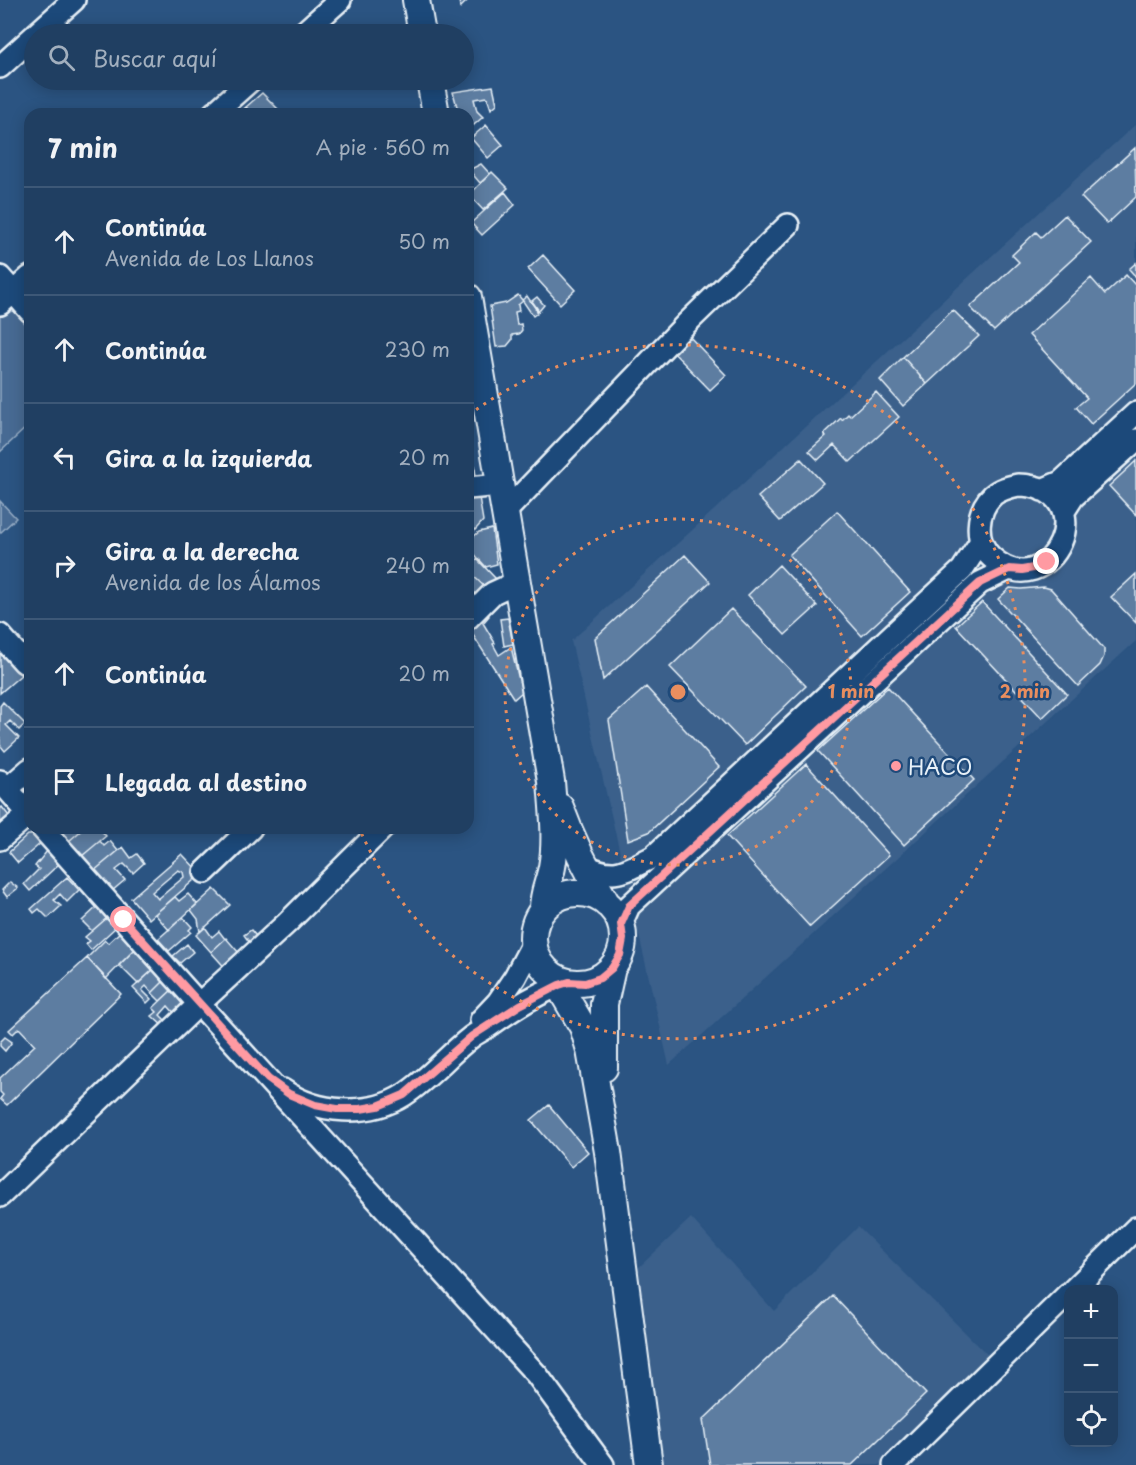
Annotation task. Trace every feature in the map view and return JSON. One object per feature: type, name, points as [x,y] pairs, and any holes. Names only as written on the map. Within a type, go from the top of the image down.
[{"type":"main road","points":[[416,0],[420,24]]},
{"type":"main road","points":[[432,90],[435,108]]},
{"type":"main road","points":[[474,331],[551,781],[552,868],[543,895],[543,909]]},
{"type":"main road","points":[[551,781],[583,865],[607,905],[623,939],[620,955],[612,968],[600,978],[585,983],[560,981]]},
{"type":"main road","points":[[607,905],[586,894],[574,893],[551,901],[543,909],[535,925],[533,943],[540,961],[560,981],[583,1027],[590,1050],[608,1152],[649,1465]]},
{"type":"main road","points":[[608,1152],[603,1047],[604,1004],[612,968]]},
{"type":"street","points":[[47,24],[74,0]]},
{"type":"street","points":[[313,24],[340,0]]},
{"type":"street","points":[[0,67],[24,45]]},
{"type":"street","points":[[220,108],[240,90]]},
{"type":"street","points":[[506,511],[687,323],[788,225]]},
{"type":"street","points":[[24,280],[4,291],[24,306]]},
{"type":"street","points":[[1042,490],[1061,483],[1136,414]]},
{"type":"street","points":[[1064,511],[1056,499],[1042,490],[1018,484],[1004,488],[992,496],[981,512],[979,529],[981,541],[987,552],[999,564],[1009,569],[1022,570],[1039,567],[1047,562],[1058,551],[1062,541],[1064,511],[1073,497],[1136,440]]},
{"type":"street","points":[[474,487],[501,485]]},
{"type":"street","points":[[607,905],[618,890],[962,570],[981,541]]},
{"type":"street","points":[[607,905],[629,906],[980,583],[1009,569]]},
{"type":"street","points":[[474,612],[493,592],[517,582]]},
{"type":"street","points":[[0,635],[24,662]]},
{"type":"street","points":[[24,773],[4,785],[24,808]]},
{"type":"street","points":[[0,839],[24,825]]},
{"type":"street","points":[[47,834],[537,1375],[603,1465]]},
{"type":"street","points":[[205,872],[245,834]]},
{"type":"street","points":[[0,1196],[199,1004],[287,923],[377,834]]},
{"type":"street","points":[[583,865],[615,875],[653,857]]},
{"type":"street","points":[[472,1036],[482,1019],[498,1002],[515,977],[533,943]]},
{"type":"street","points":[[268,1079],[289,1094],[315,1105],[337,1109],[378,1106],[404,1095],[472,1036],[560,981]]},
{"type":"street","points":[[528,1000],[550,1001],[576,1014]]},
{"type":"street","points":[[1078,1285],[1136,1228]]},
{"type":"street","points":[[894,1465],[1064,1298]]},
{"type":"shaded area","points":[[1136,124],[1136,641],[669,1065],[571,641]]},
{"type":"shaded area","points":[[14,311],[24,322],[24,430],[0,452],[0,316],[5,312]]},
{"type":"shaded area","points":[[0,501],[16,518],[0,533]]},
{"type":"shaded area","points":[[691,1218],[774,1311],[858,1227],[990,1357],[879,1465],[662,1465],[638,1268]]},
{"type":"building","points":[[459,0],[468,0],[460,8]]},
{"type":"building","points":[[493,86],[497,104],[491,109],[487,97],[474,99],[477,111],[483,117],[474,125],[474,108],[457,108],[453,92]]},
{"type":"building","points":[[262,93],[277,108],[247,108]]},
{"type":"building","points":[[486,125],[503,145],[488,158],[474,142],[474,135]]},
{"type":"building","points":[[1135,148],[1136,197],[1107,224],[1081,197]]},
{"type":"building","points":[[481,164],[490,174],[480,183],[474,176],[474,168]]},
{"type":"building","points":[[492,172],[508,188],[483,210],[474,200],[474,190]]},
{"type":"building","points":[[505,192],[515,205],[482,235],[474,226],[474,220]]},
{"type":"building","points":[[1065,215],[1091,242],[994,331],[970,307],[1019,262],[1012,255],[1036,232],[1041,237]]},
{"type":"building","points":[[543,255],[575,290],[560,304],[528,269]]},
{"type":"building","points":[[1136,263],[1136,277],[1129,269]]},
{"type":"building","points":[[1126,275],[1136,286],[1136,383],[1091,424],[1076,407],[1087,398],[1029,335],[1091,278],[1105,294]]},
{"type":"building","points":[[518,295],[522,300],[527,296],[538,312],[533,316],[523,301],[518,305],[519,311],[515,312],[517,325],[521,324],[522,330],[519,334],[512,335],[512,340],[507,346],[496,347],[490,306],[506,303]]},
{"type":"building","points":[[537,297],[544,305],[539,311],[532,301]]},
{"type":"building","points":[[953,310],[979,336],[927,384],[903,357]]},
{"type":"building","points":[[688,335],[726,375],[710,390],[672,351]]},
{"type":"building","points":[[903,357],[927,384],[903,406],[880,380]]},
{"type":"building","points":[[876,392],[899,417],[850,462],[834,445],[818,460],[809,451],[841,418],[842,420],[848,414],[850,416]]},
{"type":"building","points":[[801,459],[823,483],[780,521],[758,497]]},
{"type":"building","points":[[1136,461],[1136,515],[1109,486]]},
{"type":"building","points":[[474,491],[478,491],[483,521],[474,531]]},
{"type":"building","points":[[837,511],[910,592],[862,636],[789,555]]},
{"type":"building","points":[[492,529],[497,564],[486,567],[474,554],[474,536],[479,532]]},
{"type":"building","points":[[685,555],[710,582],[603,680],[595,638]]},
{"type":"building","points":[[477,559],[496,579],[486,588],[474,577],[474,562]]},
{"type":"building","points":[[779,565],[817,606],[785,635],[748,595]]},
{"type":"building","points":[[1136,574],[1136,623],[1111,597]]},
{"type":"building","points":[[474,577],[486,588],[474,598]]},
{"type":"building","points":[[1044,587],[1051,589],[1104,649],[1100,665],[1078,686],[998,599],[1010,588]]},
{"type":"building","points":[[982,602],[1067,694],[1042,718],[956,626]]},
{"type":"building","points":[[731,609],[806,686],[745,745],[670,667]]},
{"type":"building","points":[[486,612],[489,616],[483,623],[499,655],[511,647],[522,692],[514,699],[474,637],[474,624]]},
{"type":"building","points":[[508,618],[513,644],[504,646],[500,619]]},
{"type":"building","points":[[0,651],[21,675],[0,693]]},
{"type":"building","points":[[646,687],[719,767],[649,832],[628,840],[609,720]]},
{"type":"building","name":"HACO","points":[[888,687],[974,780],[904,845],[818,751]]},
{"type":"building","points":[[3,702],[24,723],[19,730],[10,721],[6,725],[19,738],[5,751],[0,745],[0,706]]},
{"type":"building","points":[[806,764],[889,855],[810,927],[727,836]]},
{"type":"building","points":[[2,807],[12,820],[0,831],[0,809]]},
{"type":"building","points":[[63,834],[77,834],[69,841]]},
{"type":"building","points":[[77,834],[104,834],[106,836],[82,856],[69,841]]},
{"type":"building","points":[[28,835],[35,835],[41,843],[18,863],[9,852]]},
{"type":"building","points":[[100,841],[104,846],[110,841],[118,851],[94,871],[82,856]]},
{"type":"building","points":[[123,847],[131,858],[137,854],[144,863],[133,873],[124,864],[116,870],[125,880],[112,891],[94,871]]},
{"type":"building","points":[[47,851],[60,863],[30,891],[24,884],[39,869],[35,866]]},
{"type":"building","points":[[182,854],[201,874],[149,919],[131,898]],"holes":[[[178,870],[183,872],[184,877],[158,899],[152,892]]]},
{"type":"building","points":[[67,877],[79,890],[67,902],[60,894],[54,900],[61,906],[48,918],[39,909],[34,913],[31,909]]},
{"type":"building","points":[[10,882],[18,888],[7,897],[2,890]]},
{"type":"building","points":[[214,889],[230,905],[200,932],[198,919],[191,910]]},
{"type":"building","points":[[188,894],[197,904],[169,930],[155,914],[175,897],[179,901]]},
{"type":"building","points":[[98,906],[108,917],[92,931],[82,921]]},
{"type":"building","points":[[108,917],[116,927],[91,950],[86,944],[90,941],[85,937]]},
{"type":"building","points":[[183,917],[192,927],[189,930],[191,932],[169,951],[158,939]]},
{"type":"building","points":[[205,927],[212,937],[219,931],[225,939],[211,952],[196,935]]},
{"type":"building","points":[[251,930],[260,941],[228,971],[211,952],[226,938],[239,953],[250,943],[244,935]]},
{"type":"building","points":[[121,931],[137,947],[106,979],[87,958],[105,940],[108,943]]},
{"type":"building","points":[[187,944],[193,952],[180,963],[173,956]]},
{"type":"building","points":[[137,947],[156,967],[138,984],[119,965]]},
{"type":"building","points":[[87,958],[121,994],[7,1105],[0,1099],[3,1095],[0,1092],[0,1078],[35,1045],[19,1028],[13,1034],[9,1030]]},
{"type":"building","points":[[156,967],[167,978],[152,993],[146,986],[142,990],[151,999],[147,1003],[133,988]]},
{"type":"building","points":[[167,978],[175,987],[160,1001],[152,993]]},
{"type":"building","points":[[175,987],[189,1002],[176,1015],[168,1006],[160,1015],[168,1023],[164,1027],[152,1016],[157,1012],[153,1008]]},
{"type":"building","points":[[5,1037],[12,1042],[5,1051],[0,1046],[0,1042]]},
{"type":"building","points":[[549,1105],[588,1152],[571,1167],[531,1120]]},
{"type":"building","points":[[833,1296],[926,1394],[852,1465],[710,1465],[703,1420]]},
{"type":"place","name":"HACO","points":[[896,766]]},
{"type":"route","points":[[124,920],[268,1079],[289,1094],[315,1105],[337,1109],[378,1106],[404,1095],[472,1036],[506,1013],[559,985],[569,982],[585,983],[600,978],[612,968],[620,955],[623,939],[621,924],[629,906],[980,583],[1009,569],[1022,570],[1039,567],[1047,562]]}]
